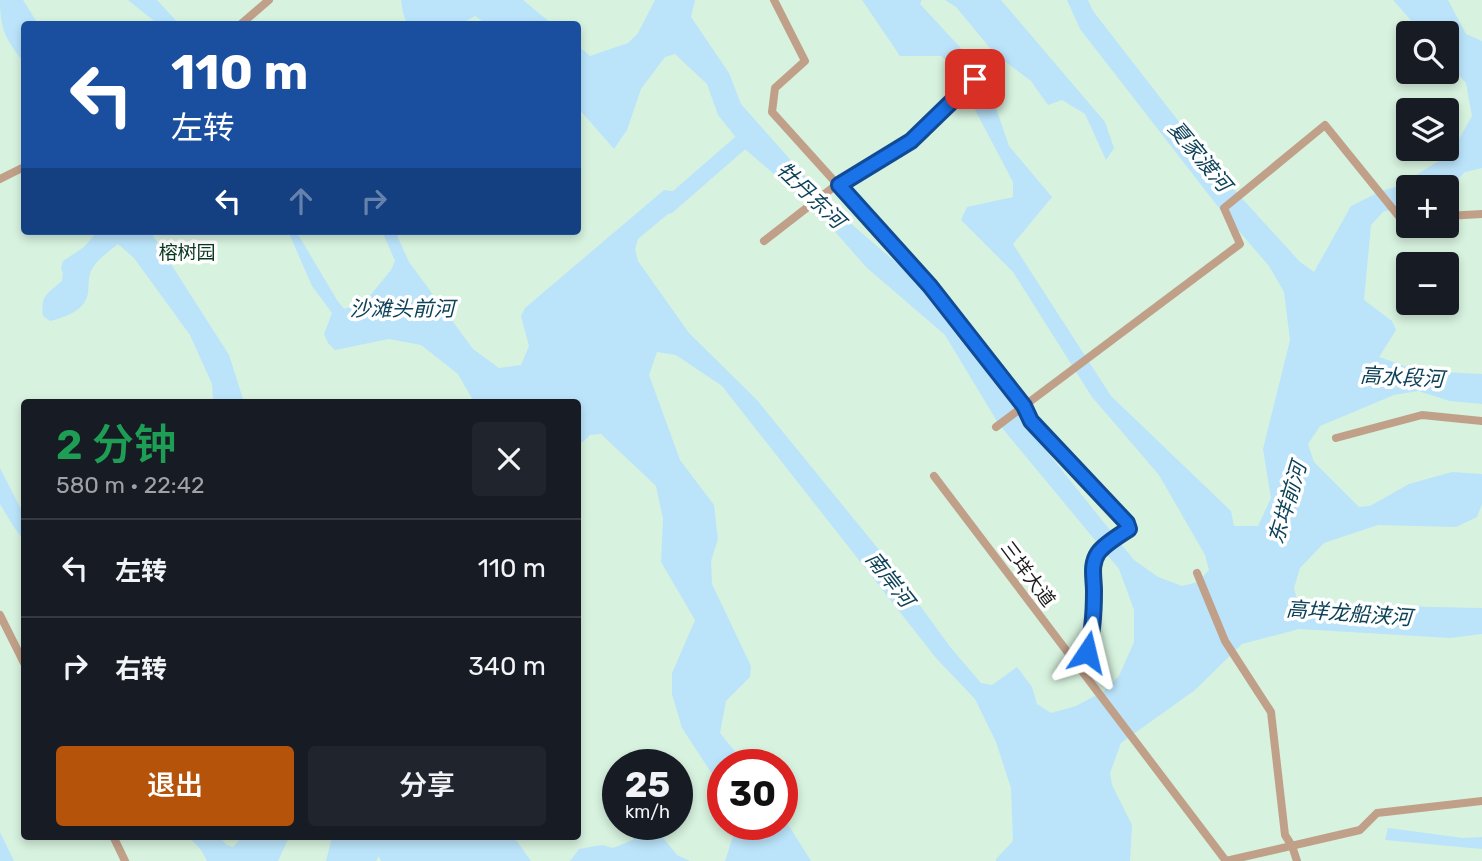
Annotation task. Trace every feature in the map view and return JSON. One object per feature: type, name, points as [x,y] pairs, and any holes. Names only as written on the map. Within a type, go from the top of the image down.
[{"type":"street","points":[[244,21],[269,0]]},
{"type":"street","points":[[774,0],[805,61],[775,88],[772,112],[835,187],[930,286],[1024,406],[1031,421],[1127,523],[1129,529],[1098,553],[1092,568],[1094,590],[1091,637],[1087,652],[1077,666]]},
{"type":"street","points":[[764,241],[835,187],[911,141],[975,79]]},
{"type":"street","points":[[996,427],[1240,244],[1224,208],[1325,125],[1396,209]]},
{"type":"street","points":[[0,178],[21,168]]},
{"type":"street","points":[[1459,215],[1482,214]]},
{"type":"street","points":[[1336,438],[1422,415],[1482,421]]},
{"type":"street","name":"三垟大道","points":[[934,476],[1226,861]]},
{"type":"street","points":[[1199,576],[1224,640],[1271,712],[1285,835],[1297,861]]},
{"type":"street","points":[[0,615],[21,657]]},
{"type":"street","points":[[1226,861],[1360,830],[1377,813],[1482,801]]},
{"type":"street","points":[[115,840],[125,861]]},
{"type":"green space","name":"榕树园","points":[[0,0],[1482,0],[1482,861],[0,861]]},
{"type":"water","points":[[0,0],[23,0],[36,21],[21,21],[21,58],[5,34]]},
{"type":"water","points":[[128,0],[157,0],[176,21],[154,21]]},
{"type":"water","points":[[401,0],[523,0],[548,21],[482,21],[475,16],[466,21],[406,21]]},
{"type":"water","points":[[655,0],[695,0],[691,17],[729,73],[741,104],[835,210],[949,308],[1036,438],[1134,560],[1158,577],[1182,586],[1198,582],[1209,570],[1205,555],[1159,475],[1092,397],[1013,272],[961,220],[967,207],[1013,197],[1013,182],[952,66],[941,56],[900,56],[862,0],[922,0],[920,4],[972,60],[968,70],[993,99],[1009,146],[1052,197],[1013,244],[1111,396],[1231,511],[1234,526],[1258,526],[1271,498],[1263,449],[1290,340],[1284,292],[1269,266],[1219,208],[1080,29],[1067,0],[1088,0],[1093,11],[1218,172],[1300,262],[1314,272],[1351,206],[1381,191],[1396,187],[1396,210],[1384,211],[1371,225],[1364,300],[1392,321],[1396,330],[1379,357],[1464,387],[1482,386],[1482,404],[1450,401],[1418,391],[1394,395],[1320,426],[1308,444],[1314,462],[1359,507],[1370,506],[1409,484],[1452,472],[1482,474],[1482,504],[1477,517],[1456,527],[1378,525],[1324,543],[1300,568],[1294,588],[1297,600],[1377,609],[1388,606],[1482,608],[1482,634],[1450,638],[1299,629],[1242,644],[1195,690],[1121,743],[1110,773],[1112,785],[1132,825],[1130,861],[996,861],[1013,841],[1011,788],[996,742],[975,699],[936,658],[722,386],[676,355],[657,352],[649,375],[680,460],[714,505],[718,539],[711,561],[712,584],[751,666],[750,677],[726,701],[720,733],[733,749],[707,749],[707,766],[682,728],[672,694],[672,673],[695,620],[661,562],[663,519],[656,486],[601,434],[590,435],[581,443],[581,399],[472,399],[458,374],[421,345],[389,339],[335,350],[324,334],[332,313],[312,286],[290,235],[298,235],[344,309],[364,303],[391,270],[395,261],[384,235],[397,235],[409,262],[473,349],[499,368],[521,365],[529,346],[521,316],[525,308],[664,190],[692,194],[638,239],[635,249],[638,261],[689,333],[757,400],[880,551],[951,648],[981,683],[992,685],[1017,667],[1032,687],[1037,704],[1051,713],[1076,706],[1104,691],[1119,676],[1134,642],[1134,610],[1119,569],[998,423],[945,335],[866,267],[816,210],[746,150],[718,115],[707,84],[675,54],[665,57],[641,89],[627,130],[614,149],[581,111],[581,48],[590,56],[628,43],[638,33]]},
{"type":"water","name":"夏家渡河","points":[[945,0],[1001,0],[1105,122],[1114,148],[1106,160],[1085,114],[1062,100],[1048,105],[1031,81],[995,54],[956,7]]},
{"type":"water","points":[[1393,0],[1448,0],[1466,34],[1482,41],[1482,168],[1465,172],[1459,178],[1459,175],[1430,175],[1444,161],[1459,161],[1459,139],[1472,116],[1466,83],[1459,75],[1459,21],[1411,21]]},
{"type":"water","points":[[94,235],[153,235],[229,355],[243,399],[213,399],[212,384],[190,335],[134,258],[118,244],[93,267],[86,299],[79,309],[50,321],[43,316],[44,298],[62,281],[63,261],[84,247]]},
{"type":"water","points":[[0,468],[21,509],[21,537],[12,524],[0,504]]},
{"type":"water","points":[[1388,828],[1463,838],[1482,837],[1482,849],[1385,840]]},
{"type":"water","points":[[0,832],[14,861],[0,861]]},
{"type":"water","points":[[192,840],[222,840],[233,847],[239,840],[288,840],[278,861],[207,861]]},
{"type":"water","points":[[331,840],[516,840],[531,861],[381,861],[379,856],[376,861],[326,861]]},
{"type":"water","points":[[633,840],[665,840],[677,855],[690,861],[570,861],[579,849],[602,845],[613,848]]},
{"type":"water","points":[[732,840],[798,840],[811,861],[725,861]]},
{"type":"waterway","name":"沙滩头前河","points":[[668,206],[753,132]]},
{"type":"waterway","name":"东垟前河","points":[[1431,175],[1482,143]]},
{"type":"waterway","name":"高水段河","points":[[1423,379],[1482,382]]},
{"type":"route","points":[[975,79],[911,141],[839,185],[930,286],[1024,406],[1031,421],[1127,523],[1129,529],[1098,553],[1092,568],[1093,611],[1087,652]]},
{"type":"water label","name":"牡丹东河","points":[[811,195]]},
{"type":"water label","name":"南岸河","points":[[890,579]]},
{"type":"water label","name":"高垟龙船浃河","points":[[1349,613]]}]
